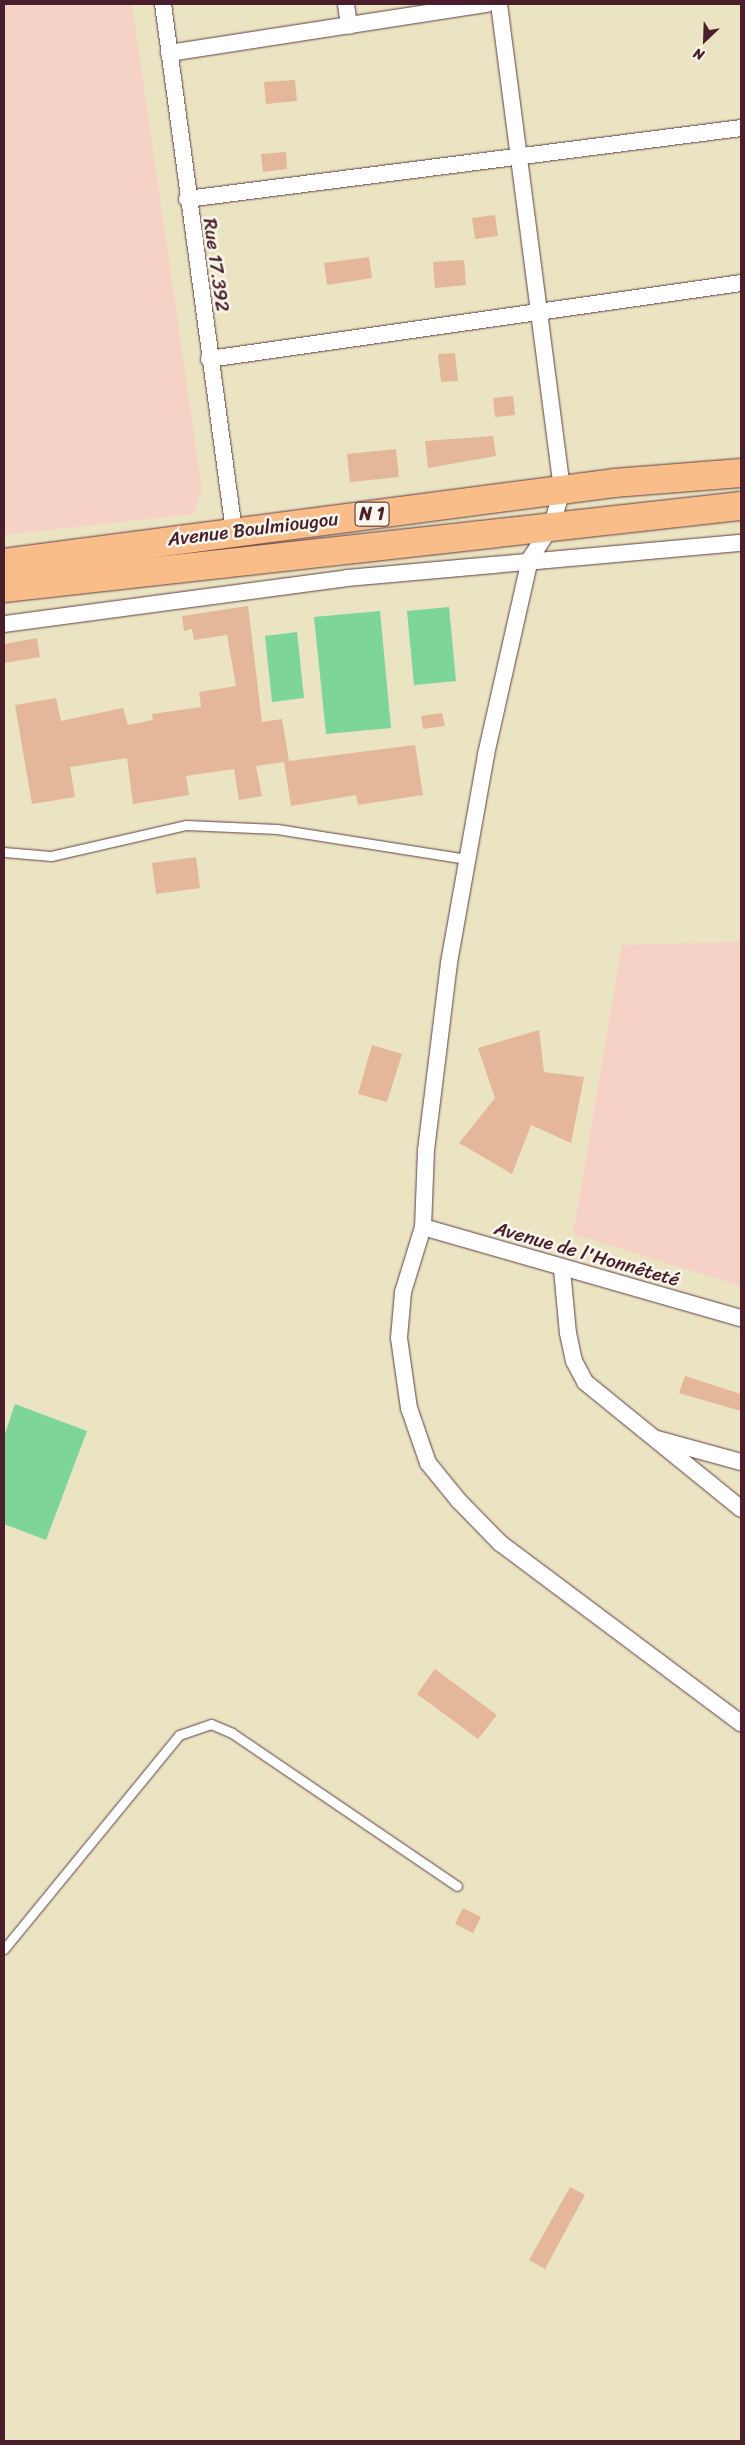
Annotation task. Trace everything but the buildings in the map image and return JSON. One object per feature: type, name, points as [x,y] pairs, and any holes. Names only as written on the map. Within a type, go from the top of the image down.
[{"type":"highway","name":"Avenue Boulmiougou","points":[[4,563],[234,531],[562,490],[741,473]]},
{"type":"highway","name":"Avenue Boulmiougou","points":[[4,588],[552,525],[741,506]]},
{"type":"street","name":"Rue 17.392","points":[[163,4],[187,199],[234,531]]},
{"type":"street","points":[[346,4],[349,26]]},
{"type":"street","points":[[169,53],[488,4]]},
{"type":"street","points":[[499,4],[521,159],[538,312],[562,490],[552,525],[530,559],[486,755],[467,859],[431,1111],[423,1227],[403,1292],[399,1338],[409,1408],[428,1463],[500,1543],[741,1723]]},
{"type":"street","points":[[187,199],[521,159],[741,128]]},
{"type":"street","points":[[209,359],[741,283]]},
{"type":"street","points":[[4,624],[168,599],[530,559],[741,543]]},
{"type":"street","name":"Avenue de l'Honnêteté","points":[[423,1227],[562,1270],[741,1318]]},
{"type":"street","points":[[562,1270],[574,1361],[585,1382],[650,1437],[741,1509]]},
{"type":"street","points":[[650,1437],[741,1462]]},
{"type":"lane","points":[[4,852],[51,856],[186,826],[277,829],[467,859]]},
{"type":"lane","points":[[4,1950],[180,1735],[211,1724],[232,1733],[457,1886]]},
{"type":"shaded area","points":[[4,4],[132,4],[202,491],[193,514],[4,535]]},
{"type":"shaded area","points":[[741,942],[741,1286],[573,1234],[622,945]]},
{"type":"green space","points":[[449,607],[456,681],[414,685],[407,611]]},
{"type":"green space","points":[[380,611],[391,728],[326,734],[314,617]]},
{"type":"green space","points":[[297,632],[304,698],[272,702],[265,636]]},
{"type":"green space","points":[[15,1404],[87,1431],[46,1540],[4,1524],[4,1436]]}]
